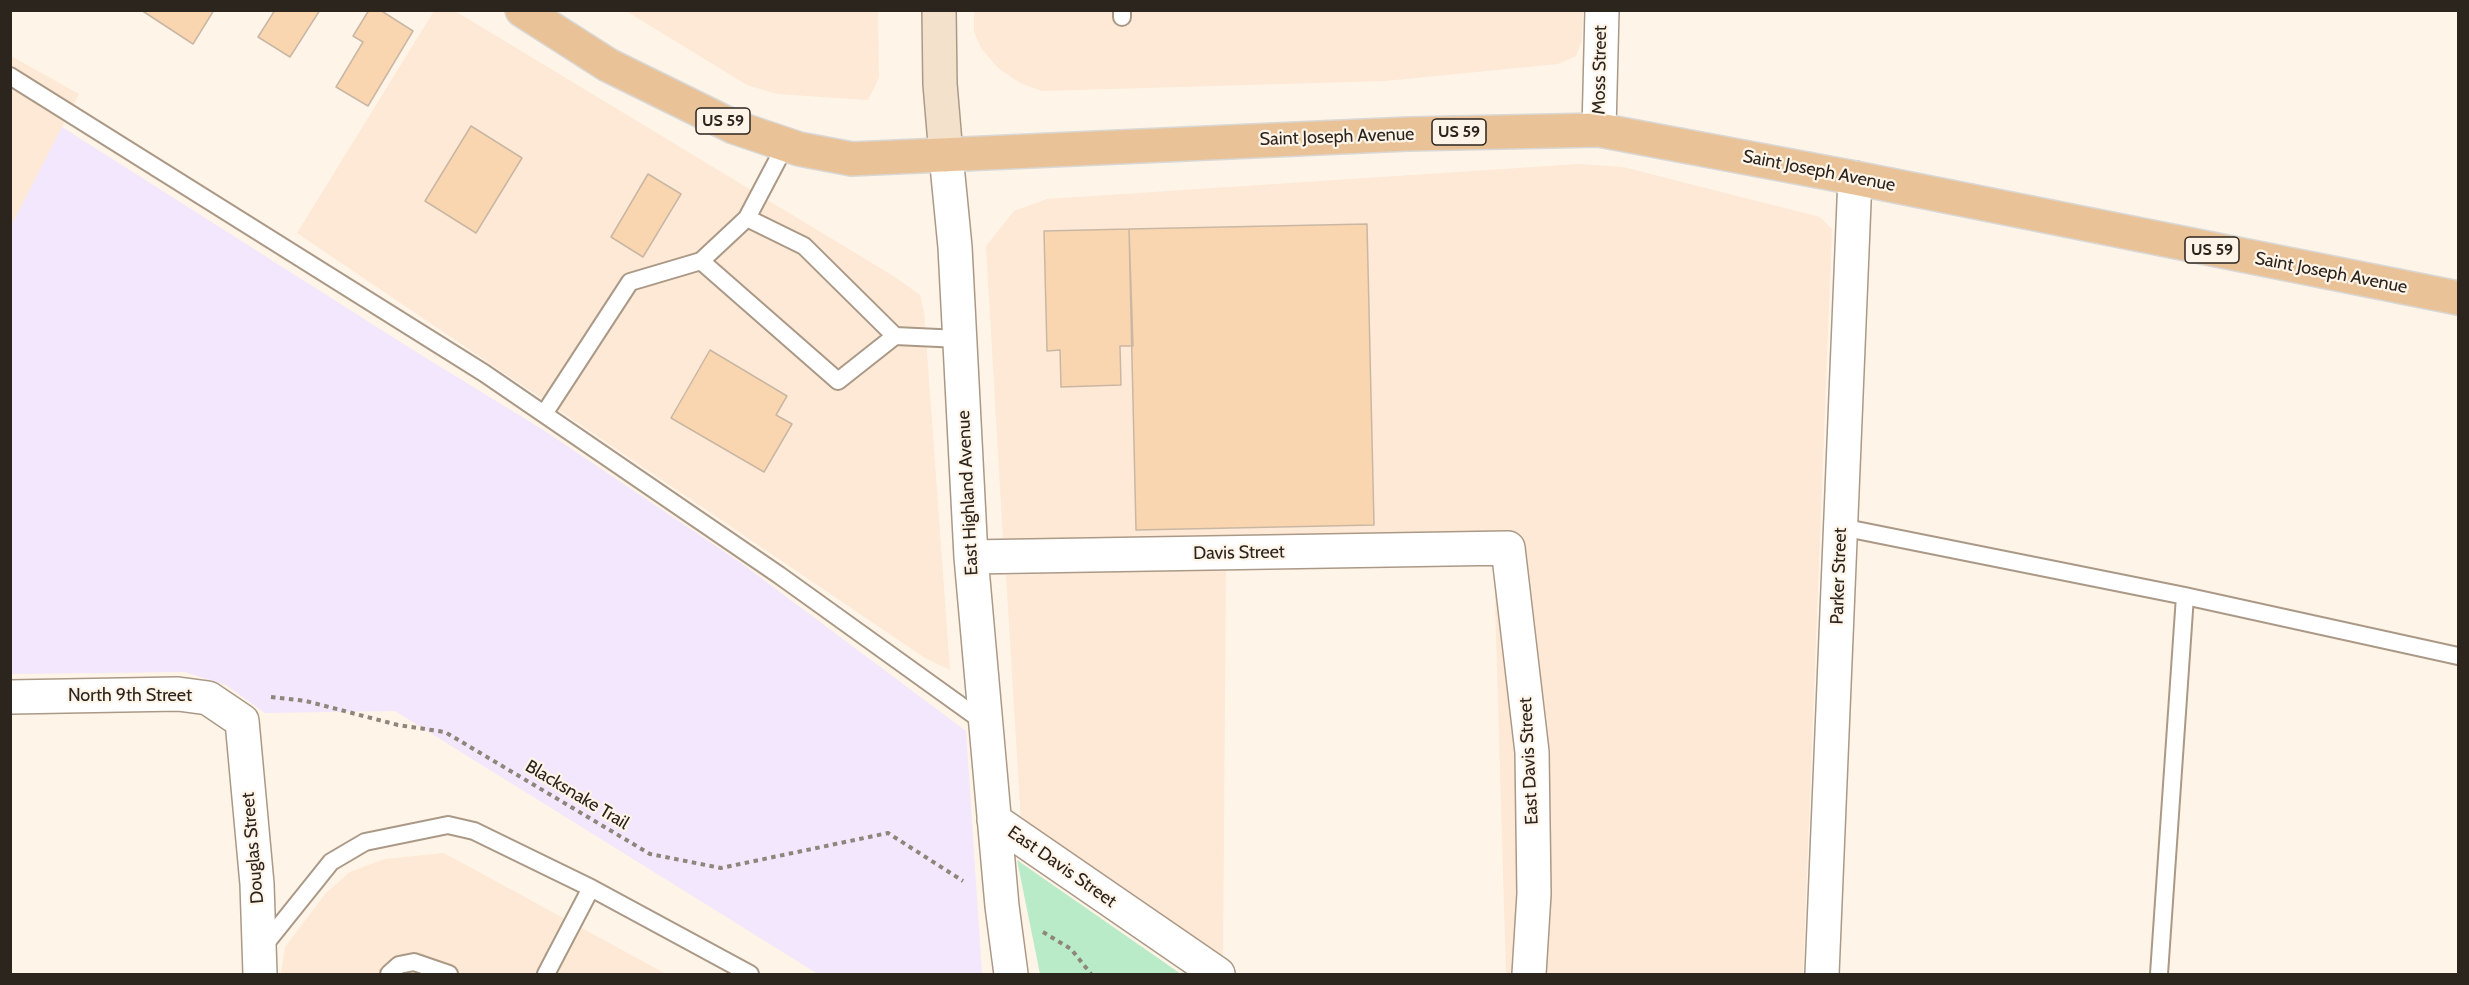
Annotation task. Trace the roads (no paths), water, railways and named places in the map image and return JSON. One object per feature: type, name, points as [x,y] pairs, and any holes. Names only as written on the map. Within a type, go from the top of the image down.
[{"type":"main road","name":"Saint Joseph Avenue","points":[[522,10],[608,65],[734,127],[786,144],[852,159],[1408,134],[1599,130],[1855,178],[2458,298]]},
{"type":"street","name":"East Highland Avenue","points":[[939,10],[940,84],[955,247],[971,557],[1002,906],[1011,975]]},
{"type":"street","name":"Moss Street","points":[[1599,130],[1602,10]]},
{"type":"street","name":"Parker Street","points":[[1822,975],[1855,178]]},
{"type":"street","name":"Davis Street","points":[[971,557],[1508,548]]},
{"type":"street","name":"East Davis Street","points":[[1508,548],[1532,752],[1534,894],[1529,975]]},
{"type":"street","name":"North 9th Street","points":[[10,697],[178,693],[251,708]]},
{"type":"street","name":"Douglas Street","points":[[251,708],[260,963]]},
{"type":"street","name":"East Davis Street","points":[[994,820],[1218,975]]},
{"type":"lane","points":[[10,76],[454,354],[779,575],[985,723]]},
{"type":"lane","points":[[544,414],[630,282],[701,261],[747,218],[786,144]]},
{"type":"lane","points":[[747,218],[804,246],[895,336]]},
{"type":"lane","points":[[701,261],[838,381],[895,336],[960,339]]},
{"type":"lane","points":[[1841,527],[2185,596],[2458,656]]},
{"type":"lane","points":[[2159,975],[2185,596]]},
{"type":"lane","points":[[260,963],[331,862],[365,842],[448,825],[474,831],[591,888],[750,975]]},
{"type":"lane","points":[[546,975],[591,888]]},
{"type":"lane","points":[[389,975],[399,964],[414,962],[449,975]]}]
